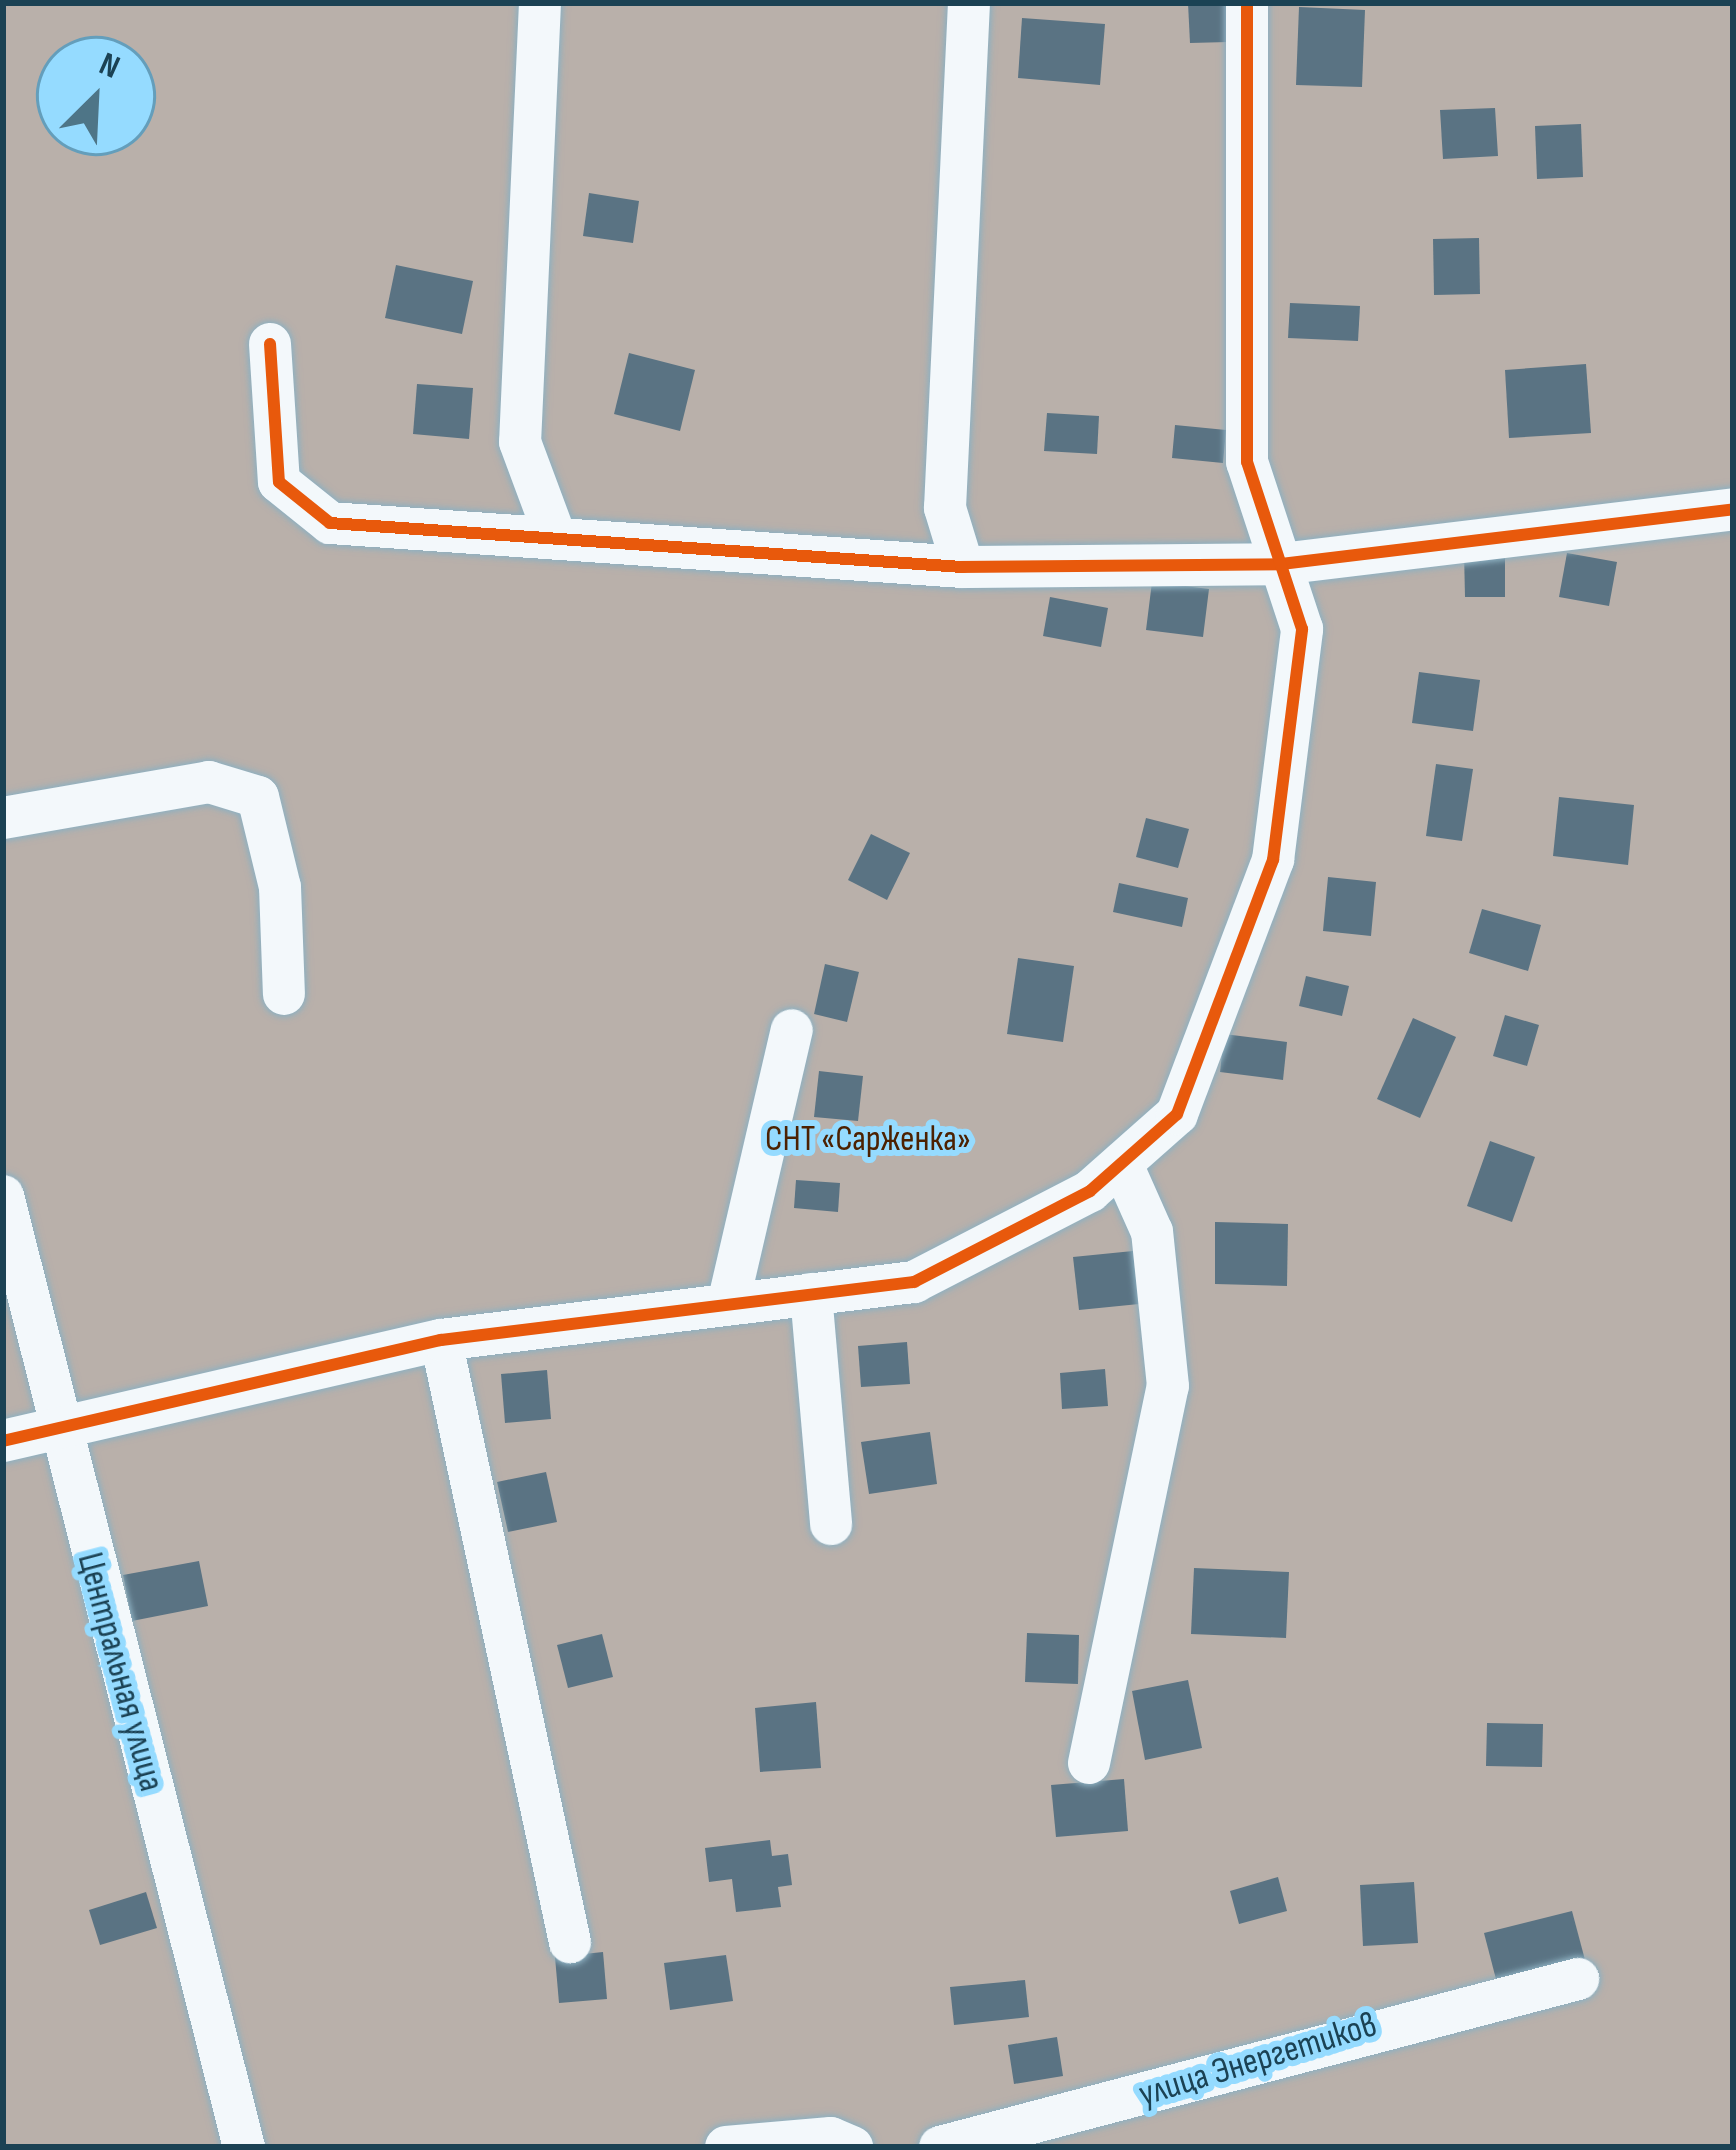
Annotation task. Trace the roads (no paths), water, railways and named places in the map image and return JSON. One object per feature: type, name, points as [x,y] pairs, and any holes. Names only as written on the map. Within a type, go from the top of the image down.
[{"type":"street","points":[[540,3],[520,442],[556,538]]},
{"type":"street","points":[[963,567],[945,508],[970,3]]},
{"type":"street","points":[[3,1441],[55,1422],[441,1340],[914,1282],[1124,1167],[1177,1114],[1273,860],[1302,628],[1246,462],[1247,3]]},
{"type":"street","points":[[270,344],[279,482],[330,523],[963,567],[1281,564],[1733,509]]},
{"type":"street","points":[[3,818],[209,782],[258,797],[280,887],[284,994]]},
{"type":"street","points":[[728,1304],[792,1030]]},
{"type":"street","points":[[1089,1763],[1168,1386],[1152,1232],[1124,1167]]},
{"type":"street","name":"Центральная улица","points":[[3,1196],[55,1422],[244,2147]]},
{"type":"street","points":[[811,1294],[831,1524]]},
{"type":"street","points":[[441,1340],[570,1942]]},
{"type":"street","name":"улица Энергетиков","points":[[940,2147],[1578,1979]]},
{"type":"street","points":[[726,2147],[831,2138],[852,2147]]},
{"type":"park label","name":"СНТ «Сарженка»","points":[[868,1140]]}]
